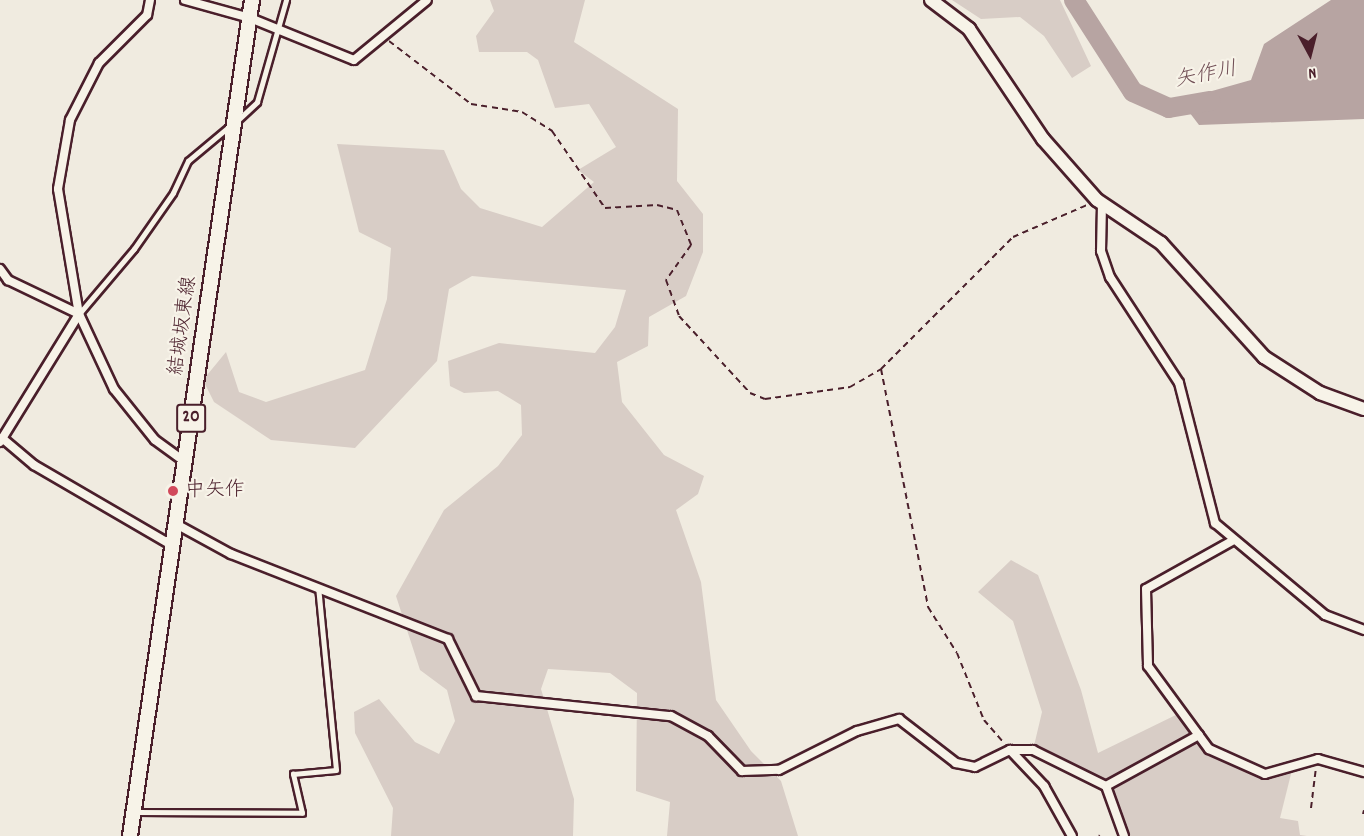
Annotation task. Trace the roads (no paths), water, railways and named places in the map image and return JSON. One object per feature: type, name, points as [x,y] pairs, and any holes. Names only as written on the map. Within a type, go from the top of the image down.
[{"type":"main road","name":"結城坂東線","points":[[130,836],[252,0]]},
{"type":"street","points":[[150,0],[147,15],[99,63],[70,120],[61,155],[61,229],[79,314],[114,389],[155,440],[185,462]]},
{"type":"street","points":[[185,0],[250,18],[354,60],[427,0]]},
{"type":"street","points":[[931,0],[969,29],[1043,138],[1100,202],[1161,243],[1264,357],[1320,393],[1364,409]]},
{"type":"street","points":[[1100,202],[1101,251],[1110,278],[1179,383],[1215,523],[1232,542],[1325,615],[1364,630]]},
{"type":"street","points":[[0,269],[8,280],[79,314]]},
{"type":"street","points":[[79,314],[1,441],[34,465],[173,546]]},
{"type":"street","points":[[176,524],[231,554],[318,585],[448,639],[476,696],[671,716],[708,736],[742,771],[779,770],[884,719],[899,719],[956,763],[975,767],[1010,750],[1033,750],[1106,786],[1124,836]]},
{"type":"street","points":[[1232,542],[1146,589],[1148,666],[1209,749],[1265,774],[1318,759],[1364,772]]},
{"type":"street","points":[[1106,786],[1199,735]]},
{"type":"street","points":[[1010,750],[1044,786],[1072,836]]},
{"type":"lane","points":[[79,314],[134,249],[174,193],[188,161],[257,102],[275,28],[286,0]]},
{"type":"lane","points":[[134,812],[302,813],[293,774],[336,770],[318,585]]},
{"type":"waterway","name":"矢作川","points":[[1074,0],[1133,92],[1169,108],[1210,101]]},
{"type":"place","name":"中矢作","points":[[173,491]]}]
